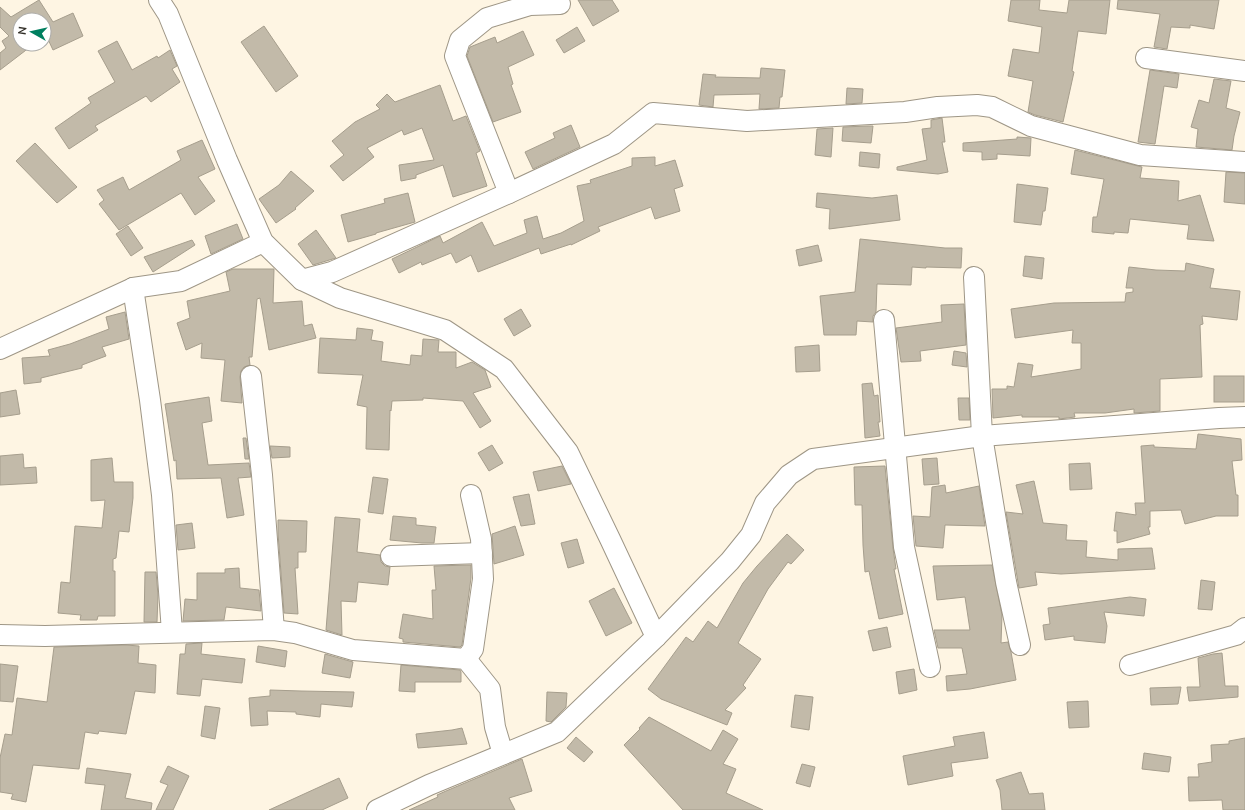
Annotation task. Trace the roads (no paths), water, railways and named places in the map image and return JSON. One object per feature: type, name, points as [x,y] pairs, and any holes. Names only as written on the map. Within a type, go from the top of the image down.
[{"type":"street","points":[[159,0],[168,14],[227,160],[263,242],[302,280],[340,298],[445,330],[504,369],[568,452],[656,637]]},
{"type":"street","points":[[509,193],[455,56],[460,40],[487,18],[530,4],[560,4]]},
{"type":"street","points":[[1146,58],[1245,71]]},
{"type":"street","points":[[302,280],[332,272],[509,193],[614,144],[653,113],[747,122],[904,112],[938,107],[977,105],[992,107],[1031,126],[1140,154],[1245,162]]},
{"type":"street","points":[[0,349],[133,288],[181,281],[263,242]]},
{"type":"street","points":[[974,277],[982,436],[1006,582],[1020,644]]},
{"type":"street","points":[[133,288],[150,400],[162,495],[172,632]]},
{"type":"street","points":[[884,320],[904,547],[930,667]]},
{"type":"street","points":[[251,376],[262,474],[274,630]]},
{"type":"street","points":[[377,810],[429,785],[557,732],[656,637],[730,561],[750,536],[765,502],[789,474],[813,459],[982,436],[1245,417]]},
{"type":"street","points":[[466,659],[473,649],[483,578],[481,539],[471,495]]},
{"type":"street","points":[[391,556],[482,552]]},
{"type":"street","points":[[1130,665],[1236,635],[1245,628]]},
{"type":"street","points":[[0,635],[44,636],[274,630],[295,633],[353,650],[466,659],[490,689],[495,727],[503,754]]}]
